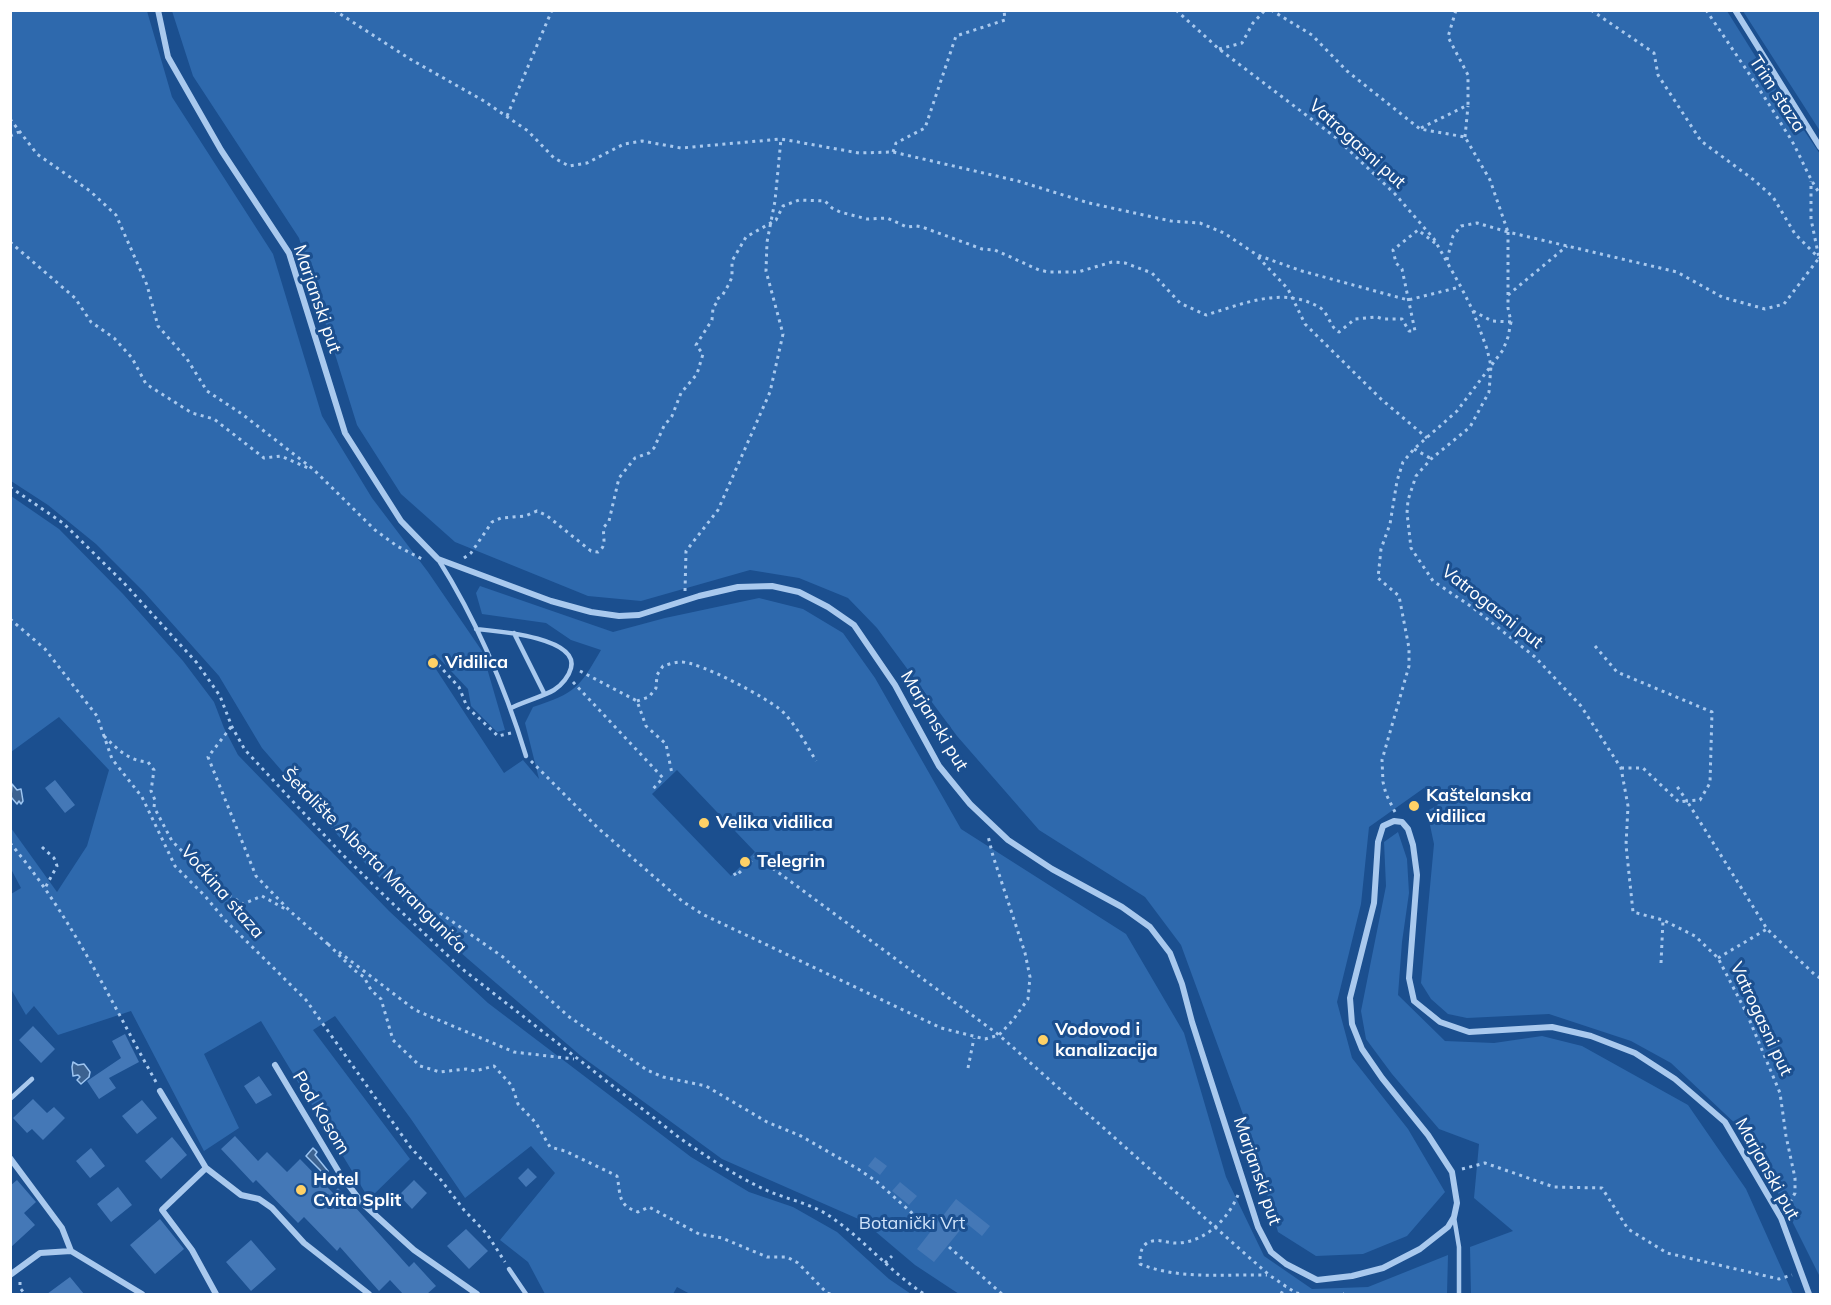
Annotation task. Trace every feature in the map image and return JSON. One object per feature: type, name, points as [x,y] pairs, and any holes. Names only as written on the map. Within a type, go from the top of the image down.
[{"type":"street","name":"Marjanski put","points":[[158,10],[168,57],[220,150],[289,253],[345,433],[401,522],[438,559],[551,601],[591,612],[619,616],[639,615],[738,587],[772,586],[799,592],[828,607],[854,626],[895,685],[939,766],[970,804],[1008,840],[1052,869],[1122,907],[1150,927],[1170,953],[1182,984],[1258,1227],[1271,1252],[1286,1264],[1317,1280],[1352,1276],[1383,1268],[1420,1250],[1448,1227],[1454,1217]]},
{"type":"street","points":[[1735,10],[1821,147]]},
{"type":"street","name":"Marjanski put","points":[[1394,821],[1402,822],[1408,829],[1413,845],[1417,875],[1409,978],[1414,1001],[1440,1022],[1469,1032],[1552,1027],[1592,1036],[1635,1053],[1675,1079],[1725,1122],[1781,1218],[1809,1294]]},
{"type":"street","points":[[1394,821],[1383,826],[1378,842],[1374,903],[1350,998],[1352,1024],[1362,1049],[1428,1135],[1452,1172],[1457,1203],[1454,1217]]},
{"type":"street","name":"Pod Kosom","points":[[275,1065],[340,1174],[363,1204],[414,1250],[477,1294]]},
{"type":"street","points":[[160,1091],[206,1168],[241,1195],[259,1199],[272,1208],[304,1243],[369,1294]]},
{"type":"street","points":[[10,1158],[62,1228],[71,1251]]},
{"type":"street","points":[[206,1168],[162,1210],[192,1250],[216,1294]]},
{"type":"street","points":[[10,1275],[40,1253],[71,1251],[142,1294]]},
{"type":"lane","name":"Marjanski put","points":[[438,559],[490,656],[511,708],[526,756]]},
{"type":"lane","points":[[476,629],[514,633],[546,641],[567,652],[571,657],[571,667],[567,676],[554,690],[511,708]]},
{"type":"lane","points":[[514,633],[544,693]]},
{"type":"lane","points":[[10,1098],[32,1079]]},
{"type":"lane","points":[[1454,1217],[1459,1247],[1459,1294]]},
{"type":"lane","points":[[509,1269],[525,1294]]},
{"type":"path","points":[[334,10],[410,59],[507,116],[528,131],[554,158],[569,166],[587,163],[624,144],[642,141],[681,148],[781,139],[859,153],[893,152],[1018,181],[1089,203],[1171,221],[1200,223],[1224,233],[1257,255],[1288,289],[1305,324],[1381,399],[1427,438]]},
{"type":"path","points":[[507,116],[552,10]]},
{"type":"path","points":[[893,152],[896,143],[926,128],[956,36],[1005,20],[1004,10]]},
{"type":"path","name":"Vatrogasni put","points":[[1176,10],[1219,49],[1335,137],[1395,194],[1436,243],[1461,287],[1487,349],[1491,366],[1489,392],[1470,427],[1431,459],[1416,476],[1408,500],[1411,548],[1434,581],[1472,607],[1535,657],[1581,706],[1621,768],[1628,806],[1626,844],[1633,912],[1663,920],[1695,936],[1718,958],[1748,1014],[1780,1093],[1795,1178],[1795,1193],[1781,1218]]},
{"type":"path","points":[[1219,49],[1242,43],[1253,23],[1265,10]]},
{"type":"path","points":[[1271,10],[1312,35],[1347,70],[1420,129],[1465,137]]},
{"type":"path","points":[[1394,821],[1396,814],[1383,782],[1383,760],[1409,666],[1409,648],[1399,596],[1378,578],[1381,549],[1395,504],[1403,462],[1414,449],[1457,411],[1503,350],[1510,322],[1508,232],[1490,180],[1465,137],[1468,75],[1448,37],[1456,10]]},
{"type":"path","points":[[1590,10],[1654,53],[1658,75],[1701,141],[1773,197],[1795,234],[1820,259]]},
{"type":"path","name":"Trim staza","points":[[1706,10],[1786,130],[1811,181],[1821,194]]},
{"type":"path","points":[[1420,129],[1468,105]]},
{"type":"path","points":[[10,119],[37,154],[90,191],[116,215],[147,285],[158,326],[187,359],[207,392],[242,414],[313,470],[375,530],[426,561]]},
{"type":"path","points":[[10,136],[19,132]]},
{"type":"path","points":[[685,601],[686,551],[718,510],[770,393],[783,334],[766,271],[767,242],[775,201],[781,139]]},
{"type":"path","points":[[1811,181],[1811,219],[1820,259]]},
{"type":"path","points":[[460,559],[471,553],[492,522],[501,518],[525,516],[537,511],[546,515],[591,551],[601,550],[604,544],[604,527],[609,520],[619,478],[635,458],[649,453],[657,444],[681,393],[698,372],[703,354],[696,345],[711,320],[717,299],[722,296],[732,277],[732,261],[735,254],[746,237],[776,220],[783,206],[799,200],[822,201],[840,212],[867,219],[887,218],[907,228],[916,225],[982,249],[995,250],[1039,270],[1078,272],[1112,262],[1125,263],[1152,273],[1173,297],[1206,315],[1216,310],[1264,298],[1302,300],[1322,309],[1334,330],[1339,332],[1355,319],[1377,317],[1402,319],[1409,332],[1415,331],[1402,269],[1396,263],[1393,250],[1418,230],[1436,243]]},
{"type":"path","points":[[1447,262],[1453,236],[1461,226],[1476,223],[1677,272],[1722,297],[1764,309],[1784,304],[1820,259]]},
{"type":"path","points":[[10,242],[75,298],[91,322],[114,338],[132,358],[146,384],[192,413],[214,418],[264,458],[281,456],[313,470]]},
{"type":"path","points":[[1508,295],[1567,246]]},
{"type":"path","points":[[1257,255],[1302,271],[1408,300],[1461,287]]},
{"type":"path","points":[[1473,311],[1492,321],[1510,322]]},
{"type":"path","points":[[1414,449],[1431,459]]},
{"type":"path","name":"Šetalište Alberta Marangunića","points":[[10,487],[63,523],[130,591],[197,663],[220,696],[232,727],[245,750],[341,853],[461,968],[681,1139],[719,1164],[766,1190],[826,1214],[862,1240],[902,1280],[924,1294]]},
{"type":"path","name":"Voćkina staza","points":[[10,619],[45,649],[97,716],[112,759],[142,797],[175,866],[278,975],[306,1000],[411,1148],[487,1234],[509,1269]]},
{"type":"path","points":[[1595,646],[1617,672],[1712,712],[1710,783],[1700,801],[1679,802],[1643,768],[1621,768]]},
{"type":"path","points":[[433,663],[435,661],[459,687],[464,704],[498,736],[518,731]]},
{"type":"path","points":[[637,701],[649,696],[656,688],[657,675],[663,666],[682,662],[706,668],[781,710],[816,761]]},
{"type":"path","points":[[571,667],[637,701],[646,726],[666,744],[672,774]]},
{"type":"path","points":[[567,676],[663,778],[653,789],[654,791]]},
{"type":"path","points":[[232,727],[208,757],[256,876],[291,912],[364,977],[371,990],[381,999],[393,1040],[420,1066],[440,1072],[466,1069],[475,1071],[494,1066],[512,1086],[518,1104],[536,1123],[550,1147],[565,1151],[617,1176],[620,1199],[630,1209],[638,1212],[649,1207],[699,1234],[722,1238],[767,1257],[788,1257],[798,1263],[827,1293],[831,1294]]},
{"type":"path","points":[[103,734],[122,752],[136,761],[148,762],[154,770],[151,790],[155,800],[154,807],[172,842],[220,889],[243,904],[262,896],[291,912]]},
{"type":"path","points":[[526,756],[598,828],[682,901],[702,914],[941,1028],[984,1040],[999,1035],[1028,999],[1030,977],[1026,953],[993,856],[986,830],[987,819]]},
{"type":"path","points":[[1676,785],[1767,929],[1821,978]]},
{"type":"path","points":[[10,843],[45,888],[72,929],[160,1091]]},
{"type":"path","points":[[42,847],[54,858],[57,866],[45,888]]},
{"type":"path","points":[[734,873],[736,876],[756,856],[999,1035],[1269,1275],[1302,1294]]},
{"type":"path","points":[[440,913],[503,957],[567,1016],[647,1070],[663,1077],[706,1086],[767,1122],[801,1136],[876,1181],[930,1229]]},
{"type":"path","points":[[1661,963],[1663,920]]},
{"type":"path","points":[[1718,958],[1767,929]]},
{"type":"path","points":[[328,944],[415,1010],[514,1052],[576,1059]]},
{"type":"path","points":[[968,1068],[974,1038]]},
{"type":"path","points":[[1452,1172],[1485,1162],[1554,1187],[1602,1188],[1628,1229],[1667,1253],[1779,1279],[1801,1272]]},
{"type":"path","points":[[1243,1182],[1232,1209],[1223,1221],[1202,1235],[1180,1243],[1156,1240],[1145,1244],[1139,1254],[1140,1264],[1160,1272],[1195,1275],[1269,1275]]},
{"type":"path","points":[[950,1247],[1002,1294]]},
{"type":"path","points":[[885,1264],[892,1256]]},
{"type":"path","points":[[25,1275],[20,1281],[20,1288],[25,1294]]},
{"type":"path","points":[[1281,1294],[1285,1286]]},
{"type":"green space","name":"Botanički Vrt","points":[[10,11],[147,11],[172,97],[273,254],[322,416],[372,498],[428,572],[482,651],[505,730],[497,732],[471,706],[468,689],[435,654],[428,657],[504,773],[523,760],[539,779],[525,723],[533,707],[559,698],[575,688],[601,650],[571,640],[546,623],[482,614],[476,593],[480,586],[613,632],[665,618],[759,598],[803,609],[843,633],[875,678],[961,829],[1126,934],[1184,1033],[1226,1177],[1264,1256],[1312,1289],[1368,1287],[1448,1255],[1447,1294],[959,1294],[915,1265],[863,1221],[722,1159],[581,1056],[410,908],[341,839],[262,748],[219,676],[144,592],[96,544],[48,505],[11,481]],"holes":[[[677,770],[755,852],[731,876],[652,794]]]},
{"type":"green space","points":[[172,11],[1727,11],[1820,154],[1820,1286],[1819,1275],[1776,1189],[1758,1145],[1671,1063],[1631,1041],[1549,1014],[1467,1018],[1448,1014],[1431,999],[1421,983],[1434,844],[1427,811],[1438,805],[1424,788],[1369,827],[1361,904],[1337,1002],[1352,1058],[1408,1129],[1445,1192],[1407,1236],[1363,1254],[1316,1256],[1278,1232],[1248,1128],[1181,945],[1145,897],[1039,830],[957,736],[877,628],[848,598],[799,578],[750,570],[641,601],[588,596],[455,542],[401,494],[357,425],[299,238],[193,76]]},
{"type":"green space","points":[[1743,11],[1820,11],[1820,131]]},
{"type":"green space","points":[[11,496],[59,529],[123,594],[183,661],[214,702],[238,755],[389,911],[488,1003],[691,1157],[749,1192],[793,1207],[837,1232],[889,1279],[911,1294],[690,1294],[677,1287],[673,1294],[545,1294],[528,1262],[500,1240],[555,1173],[531,1146],[465,1198],[411,1119],[335,1016],[313,1030],[410,1159],[369,1199],[261,1021],[204,1054],[239,1128],[204,1151],[131,1011],[58,1035],[34,1006],[26,1015],[11,989],[11,894],[21,888],[11,869],[11,828],[57,892],[87,846],[109,770],[59,717],[11,752]]},
{"type":"green space","points":[[1398,832],[1407,859],[1409,893],[1398,995],[1445,1041],[1494,1043],[1542,1036],[1582,1046],[1688,1105],[1746,1189],[1793,1294],[1471,1294],[1470,1247],[1513,1231],[1474,1198],[1479,1144],[1439,1129],[1392,1074],[1366,1039],[1361,1011],[1386,886],[1384,842]]},
{"type":"shaded area","points":[[12,784],[17,790],[21,789],[23,801],[21,804],[19,801],[17,804],[11,797]]},
{"type":"shaded area","points":[[73,1062],[78,1065],[84,1064],[90,1072],[89,1077],[81,1084],[77,1080],[80,1077],[78,1075],[73,1076]]},
{"type":"shaded area","points":[[313,1148],[317,1152],[315,1155],[328,1171],[325,1175],[306,1156]]},
{"type":"building","points":[[55,780],[75,805],[65,813],[45,788]]},
{"type":"building","points":[[33,1026],[55,1049],[41,1063],[19,1040]]},
{"type":"building","points":[[125,1034],[139,1062],[109,1078],[116,1088],[99,1099],[87,1081],[121,1058],[112,1041]]},
{"type":"building","points":[[259,1076],[272,1095],[256,1104],[244,1086]]},
{"type":"building","points":[[33,1099],[47,1113],[54,1107],[65,1118],[43,1140],[32,1129],[27,1133],[13,1118]]},
{"type":"building","points":[[142,1100],[157,1118],[137,1134],[122,1116]]},
{"type":"building","points":[[235,1136],[258,1161],[267,1152],[287,1172],[300,1159],[333,1193],[338,1188],[409,1267],[414,1262],[436,1286],[427,1294],[403,1294],[390,1280],[379,1291],[340,1247],[337,1251],[304,1217],[298,1223],[256,1180],[253,1183],[221,1149]]},
{"type":"building","points":[[172,1137],[187,1155],[161,1179],[145,1161]]},
{"type":"building","points":[[91,1148],[105,1166],[90,1178],[76,1161]]},
{"type":"building","points":[[875,1157],[887,1166],[880,1175],[868,1166]]},
{"type":"building","points":[[528,1168],[537,1177],[526,1187],[518,1178]]},
{"type":"building","points":[[17,1180],[36,1202],[24,1213],[35,1225],[10,1248],[10,1186]]},
{"type":"building","points":[[414,1180],[427,1193],[412,1209],[399,1195]]},
{"type":"building","points":[[900,1182],[917,1196],[909,1205],[892,1191]]},
{"type":"building","points":[[118,1187],[132,1205],[111,1222],[97,1204]]},
{"type":"building","points":[[956,1199],[990,1226],[982,1236],[966,1223],[934,1262],[917,1249]]},
{"type":"building","points":[[160,1219],[184,1249],[155,1274],[130,1245]]},
{"type":"building","points":[[466,1229],[488,1251],[469,1269],[447,1246]]},
{"type":"building","points":[[251,1240],[276,1269],[251,1291],[226,1262]]},
{"type":"building","points":[[70,1277],[84,1294],[47,1294]]},
{"type":"place","name":"Vidilica","points":[[433,663]]},
{"type":"place","name":"Kaštelanska vidilica","points":[[1414,806]]},
{"type":"place","name":"Velika vidilica","points":[[704,823]]},
{"type":"place","name":"Telegrin","points":[[745,862]]},
{"type":"place","name":"Vodovod i kanalizacija","points":[[1043,1040]]},
{"type":"place","name":"Hotel Cvita Split","points":[[301,1190]]}]
